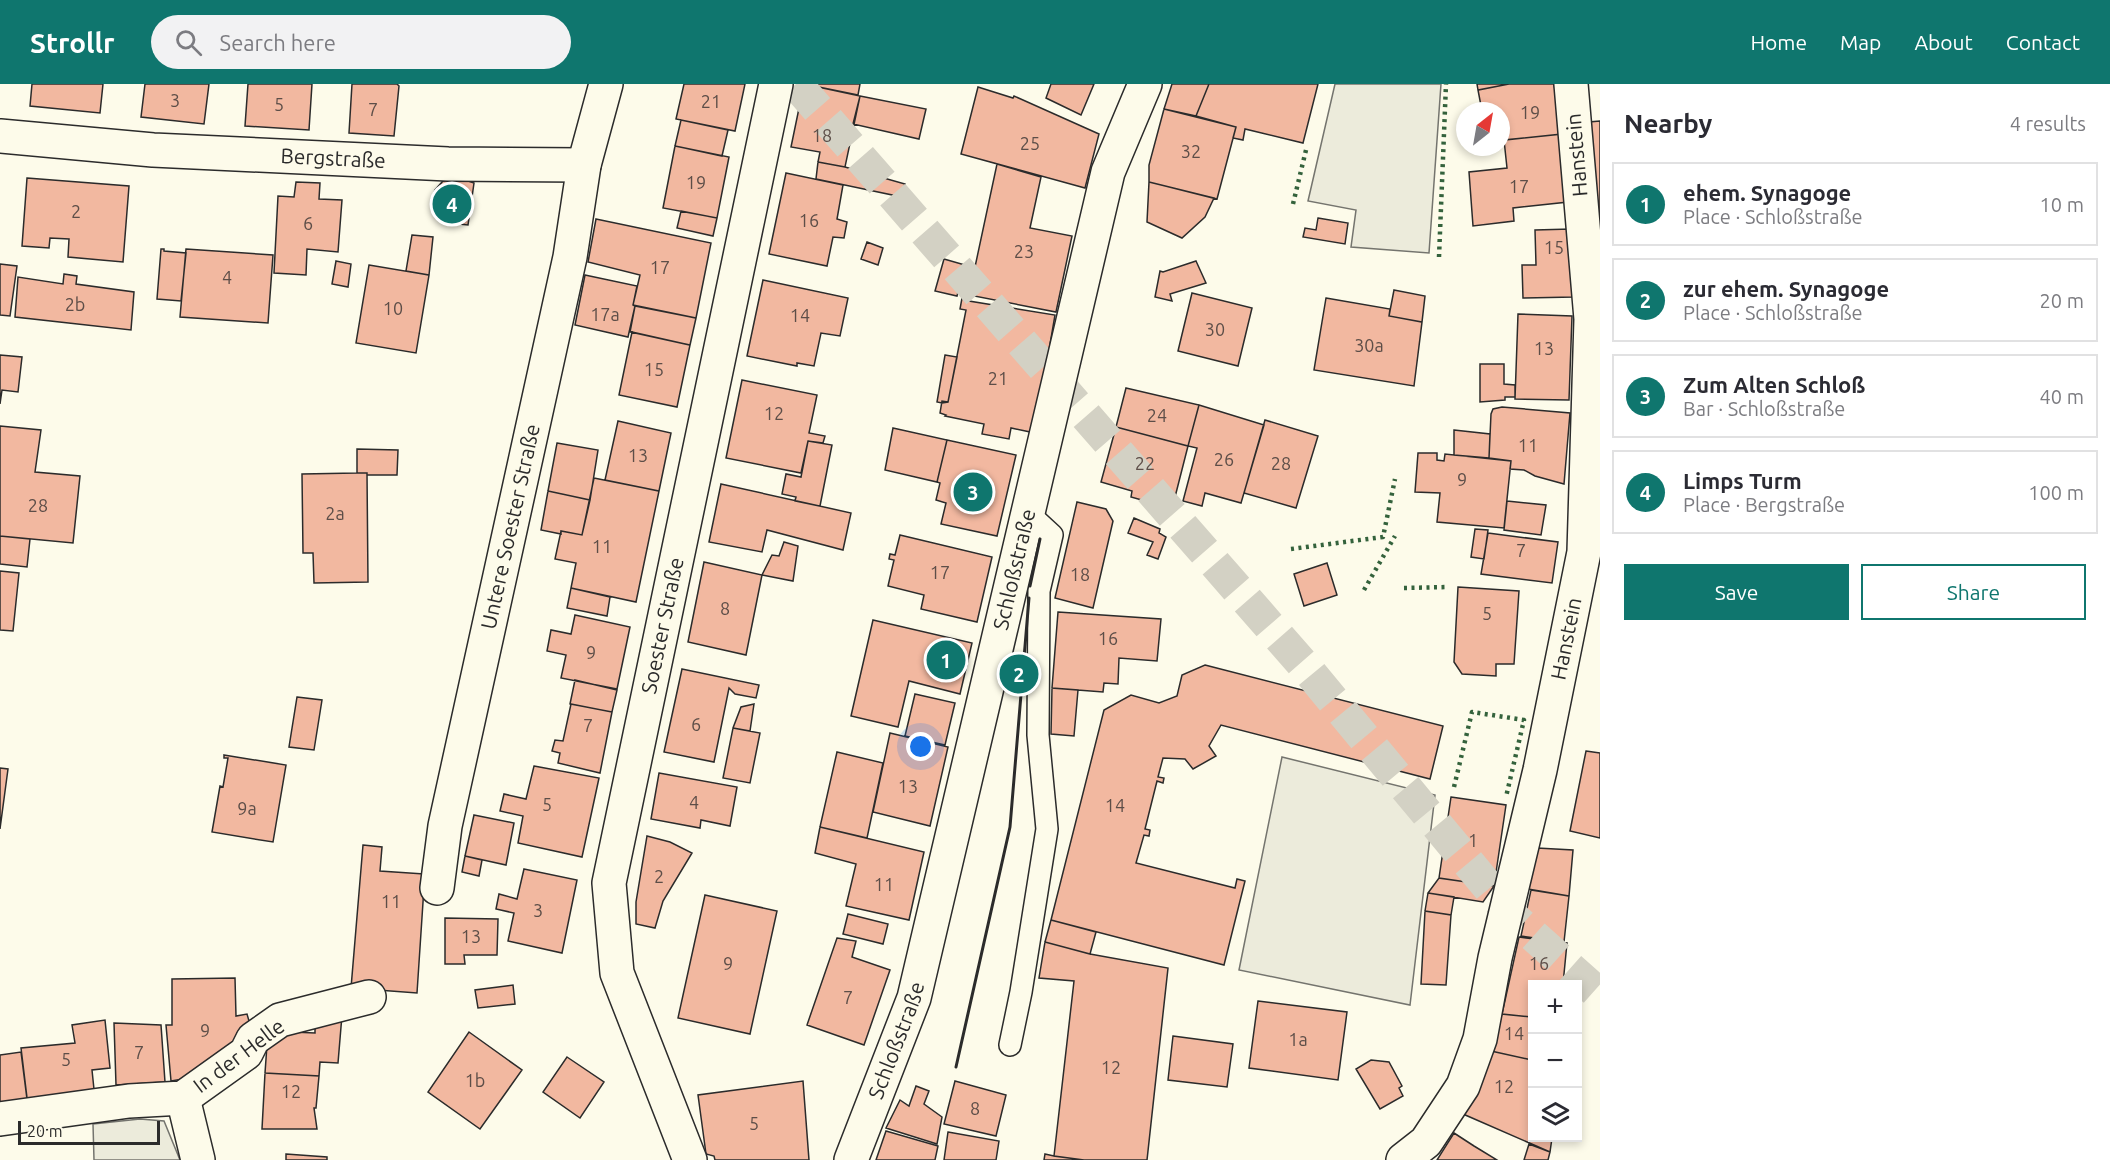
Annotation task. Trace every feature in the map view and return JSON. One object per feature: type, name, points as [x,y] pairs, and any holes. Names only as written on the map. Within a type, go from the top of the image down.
[{"type":"street","points":[[584,165],[606,84]]},
{"type":"street","name":"Soester Straße","points":[[690,1160],[617,973],[609,883],[776,84]]},
{"type":"street","name":"Schloßstraße","points":[[851,1160],[914,999],[1108,172],[1145,84]]},
{"type":"street","name":"Hanstein","points":[[1402,1160],[1426,1142],[1463,1086],[1480,1039],[1496,958],[1540,770],[1584,552],[1591,319],[1571,84]]},
{"type":"street","name":"Bergstraße","points":[[0,136],[212,153],[448,164],[584,165]]},
{"type":"street","name":"Untere Soester Straße","points":[[437,888],[446,826],[570,257],[584,165]]},
{"type":"street","name":"In der Helle","points":[[0,1119],[129,1101],[183,1098],[246,1053],[253,1039],[280,1020],[369,997]]},
{"type":"street","points":[[183,1098],[198,1160]]},
{"type":"lane","points":[[1010,1045],[1022,992],[1047,829],[1038,735],[1039,591],[1052,535],[1027,512]]},
{"type":"shaded area","points":[[1335,84],[1441,84],[1429,253],[1351,247],[1356,210],[1308,201]]},
{"type":"shaded area","points":[[1282,757],[1435,795],[1410,1005],[1239,970]]},
{"type":"shaded area","points":[[140,1119],[164,1121],[180,1160],[94,1160],[93,1124]]},
{"type":"building","points":[[32,84],[103,84],[100,113],[30,106]]},
{"type":"building","points":[[145,84],[209,84],[204,124],[141,117]]},
{"type":"building","points":[[248,84],[312,84],[309,130],[245,126]]},
{"type":"building","points":[[352,84],[397,84],[399,86],[394,136],[349,133]]},
{"type":"building","points":[[684,84],[745,84],[735,131],[676,119]]},
{"type":"building","points":[[804,84],[860,96],[845,167],[818,162],[820,152],[791,147]]},
{"type":"building","points":[[804,84],[860,84],[858,95]]},
{"type":"building","points":[[1051,84],[1094,84],[1081,115],[1046,98]]},
{"type":"building","points":[[1172,84],[1209,84],[1196,116],[1164,109]]},
{"type":"building","points":[[1209,84],[1318,84],[1303,143],[1245,129],[1243,140],[1233,138],[1236,127],[1196,116]]},
{"type":"building","points":[[1477,84],[1509,84],[1478,90]]},
{"type":"building","points":[[1509,84],[1554,84],[1562,134],[1510,140],[1510,102],[1480,102],[1478,90]]},
{"type":"building","points":[[978,87],[1013,98],[1014,96],[1099,134],[1085,188],[961,154]]},
{"type":"building","points":[[860,96],[926,109],[919,139],[853,124]]},
{"type":"building","points":[[1164,109],[1236,127],[1217,199],[1149,182],[1149,165]]},
{"type":"building","points":[[681,120],[728,130],[722,156],[675,146]]},
{"type":"building","points":[[1600,121],[1600,218],[1599,218],[1589,122]]},
{"type":"building","points":[[1562,134],[1568,202],[1513,208],[1514,221],[1473,226],[1469,172],[1507,168],[1506,156],[1510,156],[1510,139]]},
{"type":"building","points":[[675,146],[729,157],[717,218],[663,208]]},
{"type":"building","points":[[818,162],[905,184],[902,197],[816,179]]},
{"type":"building","points":[[997,164],[1041,177],[1030,228],[1072,236],[1056,312],[969,295]]},
{"type":"building","points":[[786,173],[843,185],[837,219],[847,222],[844,238],[833,237],[827,266],[769,254]]},
{"type":"building","points":[[457,177],[474,183],[468,225],[449,223],[438,218],[433,209],[431,200],[435,190],[443,181]]},
{"type":"building","points":[[27,178],[129,186],[123,262],[68,257],[69,239],[50,238],[49,248],[22,246]]},
{"type":"building","points":[[296,182],[320,183],[319,199],[342,200],[338,252],[307,249],[306,275],[274,273],[278,196],[294,197]]},
{"type":"building","points":[[1149,182],[1214,198],[1205,217],[1182,238],[1147,222]]},
{"type":"building","points":[[681,211],[717,218],[713,236],[677,228]]},
{"type":"building","points":[[1318,218],[1348,223],[1345,244],[1303,237],[1305,228],[1316,230]]},
{"type":"building","points":[[596,219],[711,243],[696,318],[633,305],[640,275],[588,262]]},
{"type":"building","points":[[1571,229],[1574,297],[1523,298],[1522,265],[1536,265],[1535,230]]},
{"type":"building","points":[[412,235],[433,237],[429,275],[406,271]]},
{"type":"building","points":[[867,242],[883,248],[878,265],[861,259]]},
{"type":"building","points":[[161,249],[186,253],[181,301],[157,299]]},
{"type":"building","points":[[186,249],[273,255],[268,323],[180,317]]},
{"type":"building","points":[[944,259],[965,265],[957,296],[935,291]]},
{"type":"building","points":[[336,261],[351,264],[348,287],[332,284]]},
{"type":"building","points":[[1196,261],[1206,283],[1170,294],[1172,301],[1155,297],[1160,271]]},
{"type":"building","points":[[0,264],[17,266],[10,316],[0,315]]},
{"type":"building","points":[[369,265],[429,275],[416,353],[356,343]]},
{"type":"building","points":[[965,265],[976,267],[969,296],[958,293]]},
{"type":"building","points":[[64,274],[77,276],[76,284],[134,292],[131,330],[15,317],[18,277],[63,284]]},
{"type":"building","points":[[585,275],[637,286],[628,337],[575,325]]},
{"type":"building","points":[[763,280],[848,298],[840,336],[821,333],[814,366],[797,363],[797,366],[747,356]]},
{"type":"building","points":[[1394,290],[1425,296],[1422,322],[1389,316]]},
{"type":"building","points":[[1192,293],[1252,308],[1238,366],[1178,351]]},
{"type":"building","points":[[962,298],[1055,315],[1035,433],[1011,428],[1009,439],[982,434],[984,424],[940,413],[942,401],[948,402],[966,310],[960,309]]},
{"type":"building","points":[[1326,298],[1390,309],[1389,316],[1422,322],[1414,386],[1314,370]]},
{"type":"building","points":[[635,306],[696,318],[690,345],[630,332]]},
{"type":"building","points":[[1518,314],[1572,316],[1569,400],[1515,399]]},
{"type":"building","points":[[632,332],[690,345],[677,407],[619,395]]},
{"type":"building","points":[[0,355],[22,357],[18,392],[2,390],[0,404]]},
{"type":"building","points":[[945,355],[957,357],[948,402],[942,403],[937,402]]},
{"type":"building","points":[[1480,364],[1504,364],[1504,384],[1515,385],[1515,397],[1480,402]]},
{"type":"building","points":[[742,380],[817,395],[809,433],[825,436],[823,443],[808,441],[801,473],[726,458]]},
{"type":"building","points":[[1126,388],[1199,405],[1188,446],[1116,427]]},
{"type":"building","points":[[1199,405],[1264,425],[1241,503],[1205,493],[1202,506],[1183,501],[1197,448],[1188,446]]},
{"type":"building","points":[[1502,407],[1570,413],[1564,484],[1535,476],[1524,470],[1510,469],[1511,461],[1489,458],[1491,414],[1493,409]]},
{"type":"building","points":[[1265,420],[1318,436],[1296,508],[1244,493]]},
{"type":"building","points":[[618,421],[671,433],[659,491],[605,480]]},
{"type":"building","points":[[0,426],[41,430],[35,472],[80,476],[73,543],[0,536]]},
{"type":"building","points":[[1116,427],[1188,446],[1174,501],[1158,497],[1156,504],[1131,497],[1132,491],[1101,482]]},
{"type":"building","points":[[893,428],[947,440],[937,482],[885,470]]},
{"type":"building","points":[[1454,430],[1490,434],[1489,458],[1454,455]]},
{"type":"building","points":[[947,440],[1016,455],[997,536],[941,524],[946,503],[936,500],[940,483],[937,482]]},
{"type":"building","points":[[808,441],[832,445],[820,506],[795,501],[796,497],[782,494],[786,474],[801,477]]},
{"type":"building","points":[[557,443],[598,450],[590,500],[548,491]]},
{"type":"building","points":[[357,449],[398,450],[397,475],[357,473]]},
{"type":"building","points":[[1418,453],[1437,453],[1437,460],[1444,461],[1445,454],[1511,461],[1504,528],[1437,522],[1440,493],[1415,492]]},
{"type":"building","points":[[367,473],[368,582],[314,583],[313,553],[303,553],[302,474]]},
{"type":"building","points":[[594,478],[659,491],[636,602],[571,588],[576,563],[555,559],[561,531],[582,535]]},
{"type":"building","points":[[721,484],[851,513],[843,550],[767,530],[762,552],[709,542]]},
{"type":"building","points":[[548,491],[590,500],[582,535],[541,530]]},
{"type":"building","points":[[1507,501],[1546,505],[1541,535],[1504,530]]},
{"type":"building","points":[[1077,502],[1106,509],[1113,521],[1093,608],[1055,598]]},
{"type":"building","points":[[1134,518],[1160,529],[1159,533],[1166,537],[1158,559],[1147,555],[1153,542],[1128,533]]},
{"type":"building","points":[[1475,529],[1488,530],[1484,559],[1471,557]]},
{"type":"building","points":[[1488,533],[1558,542],[1552,583],[1481,574]]},
{"type":"building","points":[[900,535],[992,557],[977,622],[921,609],[924,595],[888,586],[894,560],[889,559],[890,554],[895,555]]},
{"type":"building","points":[[0,536],[30,539],[27,567],[0,564]]},
{"type":"building","points":[[784,542],[798,546],[793,581],[762,575],[772,555],[779,556]]},
{"type":"building","points":[[704,562],[762,575],[746,655],[688,642]]},
{"type":"building","points":[[1327,563],[1337,595],[1304,606],[1294,574]]},
{"type":"building","points":[[0,571],[19,573],[13,631],[0,630]]},
{"type":"building","points":[[1458,587],[1519,591],[1514,664],[1496,664],[1496,676],[1462,674],[1454,662]]},
{"type":"building","points":[[571,588],[610,597],[607,616],[567,608]]},
{"type":"building","points":[[1058,612],[1161,619],[1157,661],[1119,658],[1118,684],[1104,683],[1103,692],[1052,688]]},
{"type":"building","points":[[575,615],[630,627],[617,689],[561,678],[566,655],[547,651],[551,630],[571,634]]},
{"type":"building","points":[[873,620],[972,643],[960,694],[909,681],[898,727],[851,716]]},
{"type":"building","points":[[1205,665],[1443,726],[1430,779],[1221,725],[1209,746],[1216,756],[1193,769],[1185,759],[1163,758],[1158,777],[1164,778],[1163,783],[1157,781],[1145,829],[1150,830],[1149,836],[1144,835],[1136,863],[1235,888],[1237,879],[1245,881],[1224,965],[1051,920],[1104,710],[1131,695],[1159,703],[1177,696],[1182,675]]},
{"type":"building","points":[[682,669],[759,685],[756,698],[735,694],[729,688],[714,762],[664,752]]},
{"type":"building","points":[[575,680],[617,690],[612,712],[570,704]]},
{"type":"building","points":[[1052,688],[1078,690],[1074,736],[1051,734]]},
{"type":"building","points":[[915,694],[955,703],[945,745],[905,736]]},
{"type":"building","points":[[297,697],[322,700],[314,750],[289,747]]},
{"type":"building","points":[[571,704],[612,712],[600,773],[558,763],[560,753],[552,751],[555,740],[563,741]]},
{"type":"building","points":[[754,704],[750,731],[733,728],[741,707]]},
{"type":"building","points":[[733,728],[760,733],[750,783],[723,778]]},
{"type":"building","points":[[890,733],[948,747],[930,826],[873,812]]},
{"type":"building","points":[[1586,751],[1600,753],[1600,838],[1570,831]]},
{"type":"building","points":[[837,752],[883,763],[867,838],[820,827]]},
{"type":"building","points":[[224,755],[286,765],[273,842],[212,832],[220,786],[223,787],[228,758],[224,758]]},
{"type":"building","points":[[534,766],[599,778],[582,857],[518,843],[523,816],[500,811],[504,794],[526,799]]},
{"type":"building","points":[[0,768],[8,769],[0,829]]},
{"type":"building","points":[[659,773],[737,787],[730,826],[701,820],[700,828],[651,819]]},
{"type":"building","points":[[1451,797],[1506,805],[1494,886],[1439,878]]},
{"type":"building","points":[[474,815],[514,823],[506,865],[465,856]]},
{"type":"building","points":[[820,827],[924,852],[909,920],[846,906],[856,864],[815,853]]},
{"type":"building","points":[[647,836],[670,842],[692,853],[663,901],[655,928],[636,924],[636,902]]},
{"type":"building","points":[[363,845],[382,847],[380,871],[424,874],[425,872],[417,993],[351,988]]},
{"type":"building","points":[[1537,848],[1573,850],[1569,896],[1528,889]]},
{"type":"building","points":[[465,856],[482,860],[479,876],[462,872]]},
{"type":"building","points":[[524,869],[577,880],[562,953],[508,941],[514,913],[496,909],[499,894],[517,899]]},
{"type":"building","points":[[1439,878],[1494,886],[1483,902],[1428,893]]},
{"type":"building","points":[[1531,890],[1569,896],[1564,942],[1521,936]]},
{"type":"building","points":[[1428,893],[1454,897],[1451,915],[1425,911]]},
{"type":"building","points":[[705,895],[777,911],[750,1034],[678,1018]]},
{"type":"building","points":[[1425,911],[1451,915],[1446,985],[1421,984]]},
{"type":"building","points":[[848,914],[888,924],[883,944],[843,934]]},
{"type":"building","points":[[445,918],[498,919],[497,955],[464,955],[465,964],[445,964]]},
{"type":"building","points":[[1051,920],[1096,932],[1090,954],[1045,942]]},
{"type":"building","points":[[1519,937],[1567,943],[1563,980],[1528,980],[1528,1017],[1502,1014]]},
{"type":"building","points":[[837,938],[856,941],[852,957],[890,970],[864,1045],[807,1025]]},
{"type":"building","points":[[1045,942],[1090,954],[1168,968],[1147,1160],[1084,1160],[1054,1156],[1074,981],[1039,978]]},
{"type":"building","points":[[235,978],[236,1016],[247,1014],[251,1028],[237,1033],[235,1051],[189,1078],[171,1081],[166,1025],[172,1025],[172,979]]},
{"type":"building","points":[[513,985],[515,1004],[478,1008],[475,990]]},
{"type":"building","points":[[1258,1001],[1347,1012],[1338,1080],[1249,1068]]},
{"type":"building","points":[[1502,1014],[1528,1017],[1528,1059],[1491,1051]]},
{"type":"building","points":[[342,1015],[338,1063],[320,1062],[319,1076],[265,1073],[268,1031],[315,1033],[315,1019]]},
{"type":"building","points":[[105,1020],[110,1068],[92,1070],[95,1099],[28,1106],[21,1048],[75,1043],[72,1025]]},
{"type":"building","points":[[114,1023],[161,1025],[165,1082],[116,1085]]},
{"type":"building","points":[[469,1032],[522,1070],[480,1129],[428,1092]]},
{"type":"building","points":[[1173,1036],[1233,1044],[1227,1087],[1168,1080]]},
{"type":"building","points":[[1491,1051],[1528,1059],[1528,1142],[1551,1142],[1550,1152],[1463,1114]]},
{"type":"building","points":[[21,1052],[28,1107],[0,1111],[0,1055]]},
{"type":"building","points":[[567,1057],[604,1082],[580,1118],[543,1092]]},
{"type":"building","points":[[1371,1060],[1389,1062],[1402,1086],[1399,1088],[1403,1096],[1380,1109],[1356,1069]]},
{"type":"building","points":[[265,1073],[319,1076],[316,1108],[314,1108],[317,1129],[262,1129]]},
{"type":"building","points":[[803,1081],[809,1160],[715,1160],[714,1156],[706,1154],[698,1095]]},
{"type":"building","points":[[955,1081],[1006,1095],[996,1136],[944,1124]]},
{"type":"building","points":[[916,1086],[929,1091],[924,1104],[942,1117],[937,1144],[886,1128],[900,1100],[909,1106]]},
{"type":"building","points":[[886,1131],[938,1146],[935,1160],[876,1160]]},
{"type":"building","points":[[948,1132],[999,1141],[996,1160],[944,1160]]},
{"type":"building","points":[[1454,1133],[1474,1146],[1497,1160],[1437,1160]]},
{"type":"building","points":[[1529,1144],[1550,1152],[1548,1160],[1524,1160]]},
{"type":"building","points":[[286,1154],[327,1157],[327,1160],[286,1160]]},
{"type":"building","points":[[1045,1154],[1054,1156],[1084,1160],[1044,1160]]},
{"type":"tunnel","points":[[796,84],[1307,669],[1515,919],[1600,995]]},
{"type":"hedge","points":[[1439,257],[1446,84]]},
{"type":"hedge","points":[[1293,204],[1306,150]]},
{"type":"hedge","points":[[1291,549],[1383,537],[1395,479]]},
{"type":"hedge","points":[[1364,590],[1395,536]]},
{"type":"hedge","points":[[1404,588],[1448,587]]},
{"type":"hedge","points":[[1454,787],[1472,712],[1524,720],[1506,797]]},
{"type":"wall","points":[[1030,586],[1040,539]]},
{"type":"wall","points":[[956,1067],[1010,827],[1029,598]]},
{"type":"place","name":"Limps Turm","points":[[452,204]]},
{"type":"place","name":"Zum Alten Schloß","points":[[973,492]]},
{"type":"place","name":"ehem. Synagoge","points":[[946,660]]},
{"type":"place","name":"zur ehem. Synagoge","points":[[1019,674]]}]
